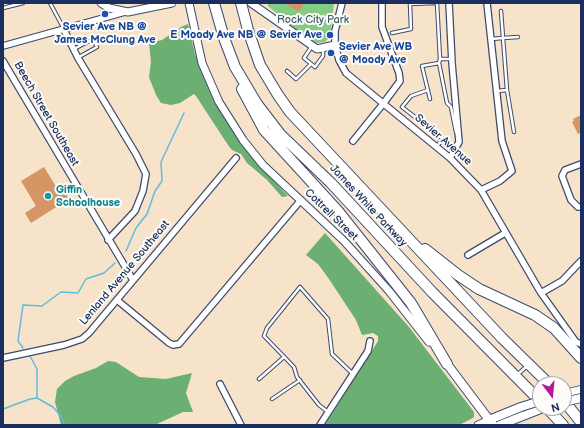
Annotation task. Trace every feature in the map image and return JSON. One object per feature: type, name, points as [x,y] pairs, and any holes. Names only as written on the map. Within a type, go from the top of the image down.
[{"type":"highway","name":"James White Parkway","points":[[214,5],[235,67],[257,104],[280,134],[331,183],[432,292],[532,393]]},
{"type":"highway","name":"James White Parkway","points":[[242,8],[255,53],[278,95],[302,126],[502,338],[541,376]]},
{"type":"highway","points":[[224,38],[234,73],[249,105],[264,130],[338,211],[381,264],[411,303],[447,364]]},
{"type":"highway","points":[[398,228],[463,279],[508,303],[535,315],[554,328],[581,358]]},
{"type":"highway","points":[[572,411],[581,422]]},
{"type":"highway","points":[[554,416],[563,425]]},
{"type":"main road","name":"Cottrell Street","points":[[447,364],[491,423]]},
{"type":"main road","points":[[491,423],[521,407],[532,404]]},
{"type":"main road","points":[[500,425],[532,411]]},
{"type":"street","points":[[101,3],[109,8],[128,12]]},
{"type":"street","points":[[3,46],[128,12],[172,3]]},
{"type":"street","name":"Cottrell Street","points":[[189,3],[202,63],[220,102],[243,140],[263,165],[344,241],[390,291],[447,364]]},
{"type":"street","points":[[251,3],[317,49],[335,45],[335,31],[342,3]]},
{"type":"street","points":[[353,141],[400,81],[400,76],[382,27],[382,3]]},
{"type":"street","points":[[449,3],[451,59],[458,146],[450,158]]},
{"type":"street","points":[[481,190],[500,181],[512,171],[502,141],[487,3]]},
{"type":"street","points":[[64,30],[78,58],[136,154],[146,174],[144,191],[135,211],[108,240]]},
{"type":"street","name":"Sevier Avenue","points":[[335,45],[338,60],[346,73],[450,158],[481,190],[541,293],[576,342],[581,344]]},
{"type":"street","name":"Beech Street Southeast","points":[[3,61],[133,280]]},
{"type":"street","name":"Lenland Avenue Southeast","points":[[3,358],[64,345],[82,339],[117,300],[236,158]]},
{"type":"street","points":[[581,164],[565,170],[562,176],[571,200],[578,207],[581,207]]},
{"type":"street","points":[[117,300],[169,342],[176,345],[184,339],[301,200]]},
{"type":"street","points":[[468,255],[505,233]]},
{"type":"street","points":[[541,293],[562,281],[581,260]]},
{"type":"street","points":[[320,425],[368,351],[370,341]]},
{"type":"street","points":[[220,384],[241,425]]},
{"type":"street","points":[[478,425],[491,423]]},
{"type":"lane","points":[[3,8],[24,3]]},
{"type":"lane","points":[[50,3],[64,30]]},
{"type":"lane","points":[[392,33],[411,29],[410,4],[436,3],[440,59],[438,63],[446,103],[451,107],[458,146]]},
{"type":"lane","points":[[501,11],[508,90],[514,132]]},
{"type":"lane","points":[[491,39],[518,37]]},
{"type":"lane","points":[[74,49],[93,39],[97,47],[78,58]]},
{"type":"lane","points":[[312,46],[304,58],[315,67],[323,56],[323,48]]},
{"type":"lane","points":[[440,59],[451,59]]},
{"type":"lane","points":[[430,99],[422,66],[438,63]]},
{"type":"lane","points":[[287,71],[296,79],[311,64]]},
{"type":"lane","points":[[428,90],[411,96],[402,107],[443,139],[436,147]]},
{"type":"lane","points":[[496,91],[508,90]]},
{"type":"lane","points":[[328,412],[319,405],[300,380],[294,367],[264,336],[267,328],[300,286],[328,319],[332,354],[353,374]]},
{"type":"lane","points":[[258,378],[284,356]]},
{"type":"lane","points":[[515,376],[529,364]]},
{"type":"lane","points":[[272,399],[300,380]]},
{"type":"green space","name":"Rock City Park","points":[[268,3],[334,3],[330,37],[325,42],[317,43],[300,33],[268,6]]},
{"type":"green space","points":[[188,24],[195,54],[203,75],[229,123],[254,160],[288,196],[282,197],[267,180],[247,163],[241,154],[232,150],[194,94],[180,103],[171,105],[161,103],[156,95],[149,77],[151,62],[149,43],[162,40]]},
{"type":"green space","points":[[325,233],[409,327],[474,412],[474,417],[459,425],[325,425],[378,341],[378,336],[373,333],[362,335],[356,320],[329,279],[318,264],[306,255]]},
{"type":"green space","points":[[108,361],[116,362],[139,377],[166,379],[192,373],[186,393],[193,412],[183,412],[155,425],[61,425],[55,402],[57,389],[65,381],[74,376],[96,368]]},
{"type":"building","points":[[284,3],[304,3],[299,12]]},
{"type":"building","points":[[581,115],[581,132],[578,134],[572,122],[574,121],[573,119]]},
{"type":"building","name":"Giffin Schoolhouse","points":[[44,167],[60,193],[64,191],[69,199],[31,223],[25,213],[36,206],[21,181]]},
{"type":"waterway","points":[[126,251],[136,228],[147,214],[155,191],[162,181],[161,162],[184,113]]},
{"type":"waterway","points":[[23,348],[18,341],[23,305],[42,306],[61,292],[78,293],[86,279],[104,273],[115,263]]},
{"type":"waterway","points":[[30,356],[37,369],[37,398],[53,407],[60,415],[65,425]]},
{"type":"waterway","points":[[3,409],[30,399],[37,398]]},
{"type":"place","name":"Sevier Ave NB @ James McClung Ave","points":[[105,14]]},
{"type":"place","name":"E Moody Ave NB @ Sevier Ave","points":[[330,35]]},
{"type":"place","name":"Sevier Ave WB @ Moody Ave","points":[[331,53]]},
{"type":"place","name":"Giffin Schoolhouse","points":[[48,196]]}]
